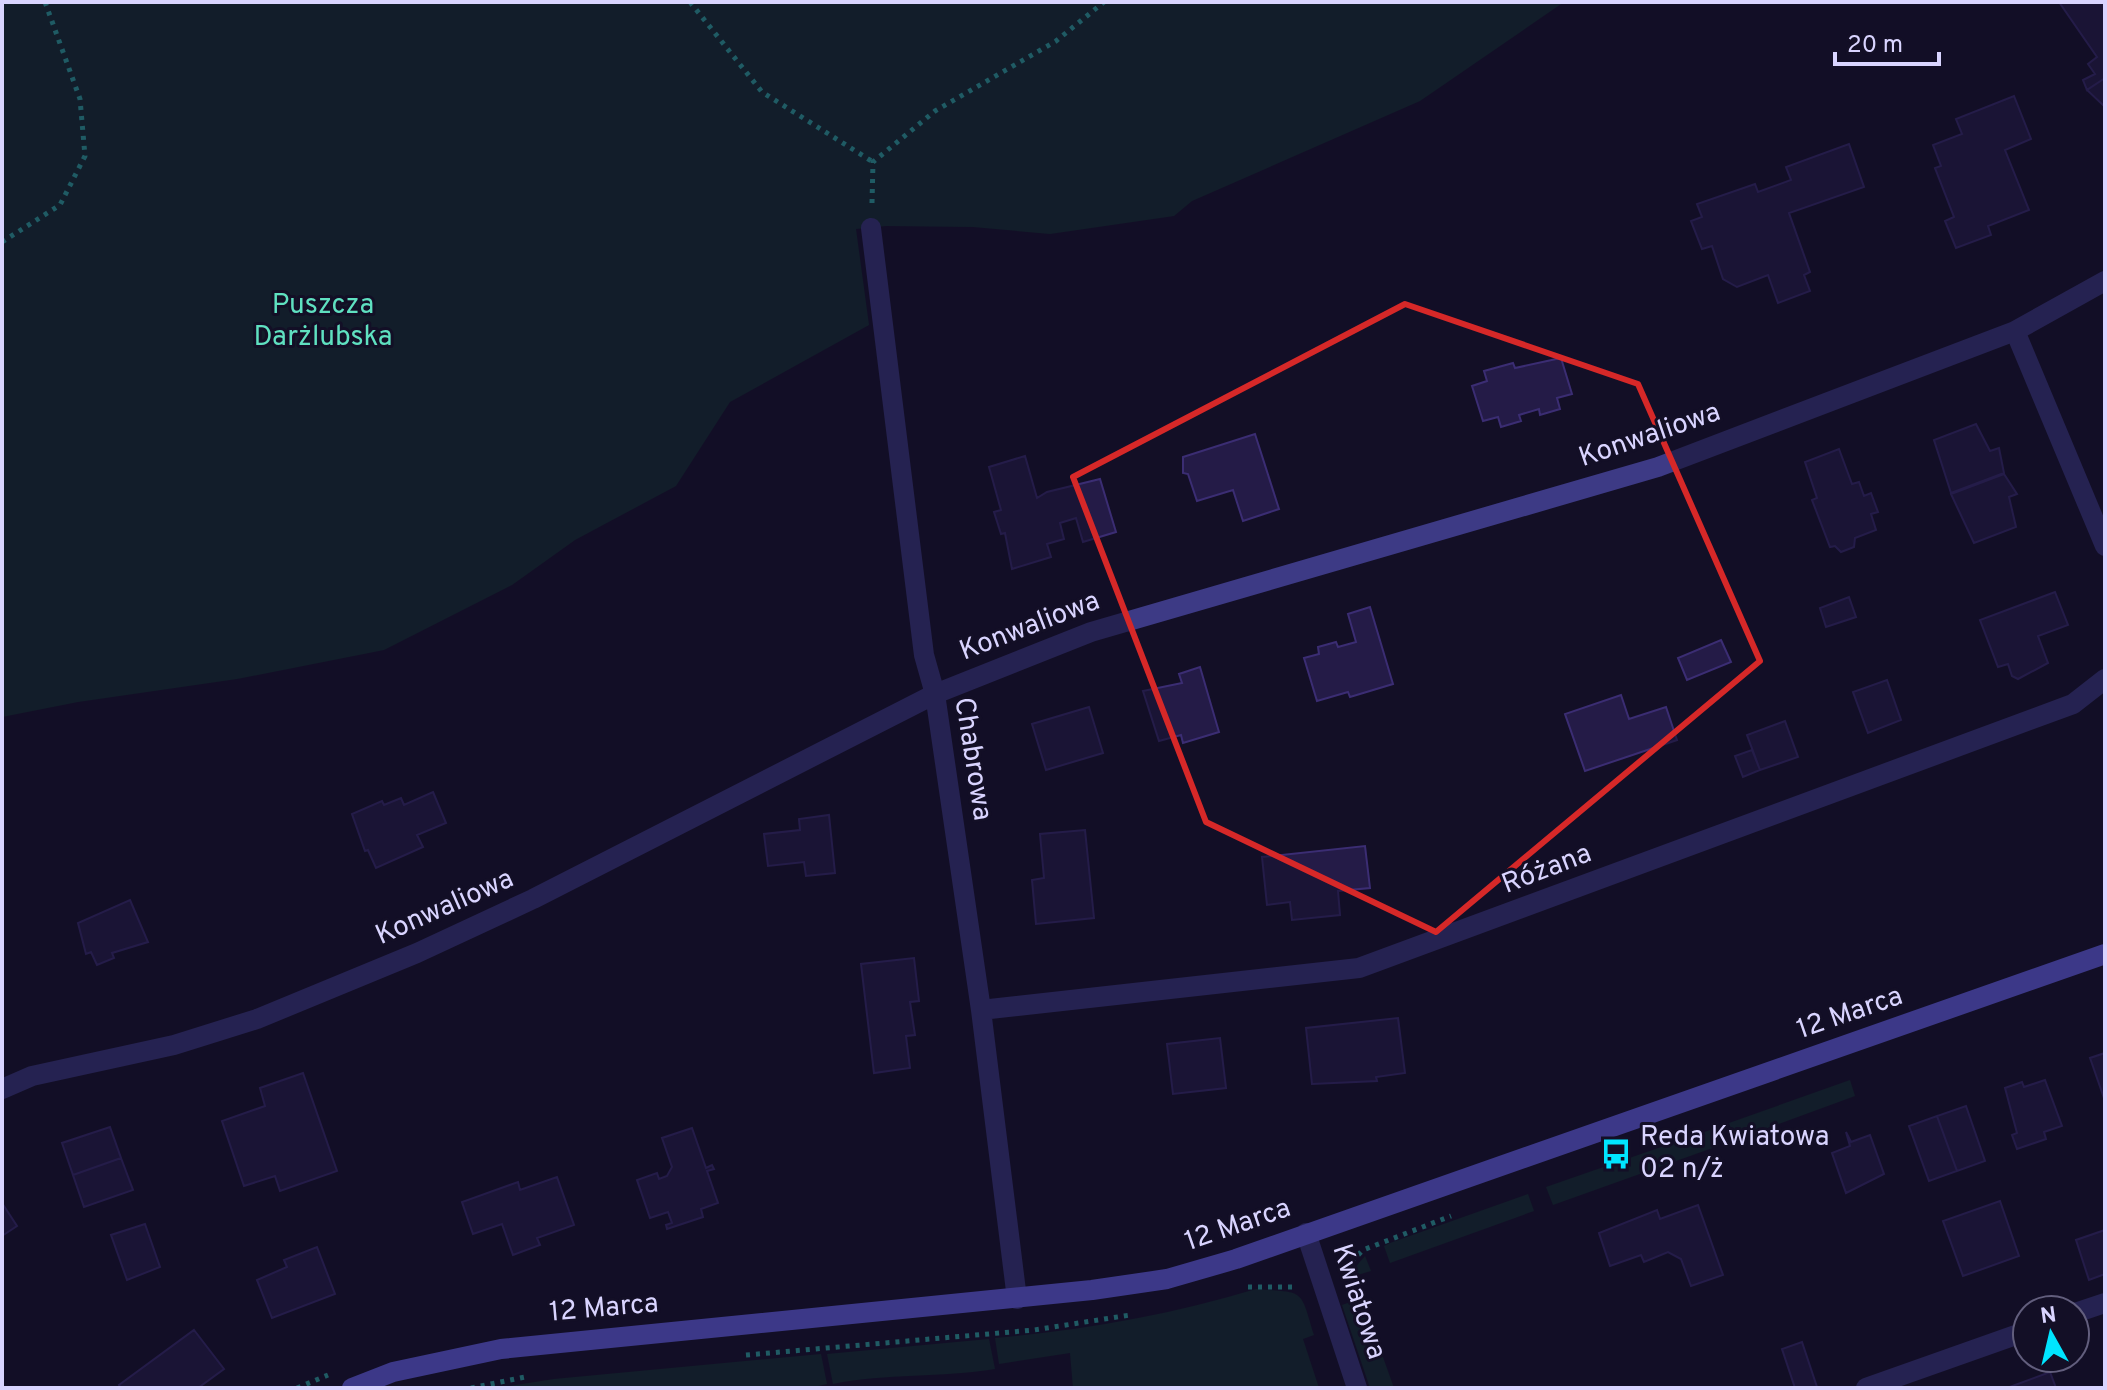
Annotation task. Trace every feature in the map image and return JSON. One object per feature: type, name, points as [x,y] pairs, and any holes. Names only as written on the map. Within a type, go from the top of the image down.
[{"type":"street","name":"Chabrowa","points":[[871,228],[924,655],[935,694],[981,1010],[1017,1299]]},
{"type":"street","name":"Konwaliowa","points":[[2,1089],[32,1076],[174,1045],[257,1019],[417,953],[533,899],[935,694],[1091,632],[1658,467],[2015,331],[2105,281]]},
{"type":"street","points":[[2015,331],[2105,546]]},
{"type":"street","name":"Różana","points":[[981,1010],[1359,968],[2073,704],[2105,679]]},
{"type":"street","name":"12 Marca","points":[[352,1388],[393,1372],[446,1359],[565,1340],[1017,1299],[1167,1279],[2105,954]]},
{"type":"street","name":"Kwiatowa","points":[[1306,1233],[1357,1388]]},
{"type":"street","points":[[1866,1388],[2011,1337]]},
{"type":"path","points":[[2,242],[60,205],[85,156],[80,99],[45,2]]},
{"type":"path","points":[[690,2],[762,92],[873,162]]},
{"type":"path","points":[[871,228],[873,162],[935,111],[1056,41],[1104,2]]},
{"type":"path","points":[[1341,1279],[1344,1270],[1363,1250],[1454,1215]]},
{"type":"path","points":[[297,1388],[338,1371]]},
{"type":"highlighted area","points":[[1405,304],[1638,384],[1760,661],[1436,932],[1206,822],[1073,477]]},
{"type":"green space","name":"Puszcza Darżlubska","points":[[2,2],[1564,2],[1420,101],[1192,201],[1174,216],[1050,234],[973,227],[886,226],[856,229],[869,325],[730,402],[676,486],[575,540],[512,585],[384,650],[237,679],[78,702],[2,717]]},
{"type":"green space","points":[[1850,1080],[1855,1096],[1735,1140],[1729,1123]]},
{"type":"green space","points":[[1713,1129],[1718,1146],[1553,1205],[1546,1187]]},
{"type":"green space","points":[[1528,1194],[1534,1211],[1390,1263],[1384,1246],[1390,1243]]},
{"type":"green space","points":[[1365,1256],[1371,1271],[1354,1276],[1394,1388],[1370,1388],[1342,1305],[1353,1301],[1347,1277]]},
{"type":"green space","points":[[1256,1289],[1292,1293],[1302,1301],[1314,1335],[1303,1339],[1319,1388],[1073,1388],[1070,1353],[999,1364],[995,1338],[1127,1320]]},
{"type":"green space","points":[[989,1339],[995,1369],[975,1372],[873,1378],[833,1384],[827,1354]]},
{"type":"green space","points":[[821,1354],[827,1384],[810,1388],[497,1388],[554,1379]]},
{"type":"building","points":[[2059,2],[2105,2],[2105,78],[2087,90],[2083,80],[2095,74],[2088,64],[2097,57]]},
{"type":"building","points":[[2105,78],[2105,107],[2087,90]]},
{"type":"building","points":[[2014,96],[2031,139],[2005,150],[2029,210],[1988,226],[1991,235],[1956,248],[1945,221],[1954,217],[1935,168],[1941,166],[1933,145],[1962,134],[1956,119]]},
{"type":"building","points":[[1849,144],[1864,187],[1789,213],[1810,272],[1804,275],[1810,291],[1778,303],[1768,275],[1737,287],[1723,279],[1712,246],[1702,249],[1691,221],[1702,217],[1697,204],[1755,184],[1758,192],[1791,180],[1786,167]]},
{"type":"building","points":[[1561,358],[1572,394],[1557,398],[1560,409],[1540,415],[1539,409],[1519,415],[1521,421],[1501,427],[1498,417],[1483,421],[1472,386],[1487,381],[1484,371],[1513,363],[1515,368]]},
{"type":"building","points":[[1976,424],[1990,451],[1999,448],[2004,473],[1951,493],[1934,440]]},
{"type":"building","points":[[1255,434],[1279,509],[1243,521],[1233,490],[1197,501],[1188,474],[1183,473],[1183,457]]},
{"type":"building","points":[[1839,449],[1852,484],[1859,482],[1864,496],[1871,493],[1878,512],[1871,514],[1876,530],[1855,538],[1854,547],[1841,552],[1835,546],[1830,547],[1812,500],[1817,498],[1805,462]]},
{"type":"building","points":[[1025,456],[1037,498],[1047,492],[1100,479],[1116,532],[1083,542],[1076,518],[1060,523],[1064,539],[1047,544],[1051,557],[1012,569],[1005,533],[1001,534],[994,512],[1001,510],[989,467]]},
{"type":"building","points":[[2004,474],[2017,494],[2009,497],[2016,527],[1974,543],[1951,494]]},
{"type":"building","points":[[2055,592],[2068,625],[2038,636],[2048,663],[2018,679],[2012,676],[2008,664],[1998,667],[1980,620]]},
{"type":"building","points":[[1849,597],[1856,617],[1826,627],[1820,608]]},
{"type":"building","points":[[1370,607],[1393,684],[1350,697],[1348,692],[1317,701],[1304,658],[1319,654],[1318,647],[1336,642],[1338,647],[1356,642],[1348,614]]},
{"type":"building","points":[[1721,640],[1731,662],[1687,680],[1678,658]]},
{"type":"building","points":[[1200,667],[1219,732],[1183,743],[1181,735],[1159,741],[1143,691],[1182,683],[1179,674]]},
{"type":"building","points":[[1887,680],[1901,720],[1868,733],[1853,692]]},
{"type":"building","points":[[1621,695],[1629,719],[1666,707],[1677,740],[1585,771],[1565,714]]},
{"type":"building","points":[[1089,707],[1103,753],[1046,770],[1032,724]]},
{"type":"building","points":[[1785,721],[1798,757],[1760,770],[1747,735]]},
{"type":"building","points":[[1752,750],[1760,770],[1743,777],[1735,756]]},
{"type":"building","points":[[433,792],[446,823],[417,835],[423,847],[376,868],[368,850],[365,851],[352,814],[382,801],[384,805],[401,798],[404,805]]},
{"type":"building","points":[[829,815],[835,873],[806,876],[804,862],[768,866],[764,834],[800,830],[799,819]]},
{"type":"building","points":[[1085,830],[1094,918],[1036,924],[1032,880],[1044,878],[1040,834]]},
{"type":"building","points":[[1365,846],[1370,888],[1338,891],[1340,915],[1292,920],[1290,902],[1267,905],[1262,857]]},
{"type":"building","points":[[130,900],[148,942],[112,953],[114,958],[97,965],[91,952],[86,954],[78,923]]},
{"type":"building","points":[[914,958],[919,1001],[910,1002],[915,1035],[906,1036],[910,1068],[874,1073],[861,964]]},
{"type":"building","points":[[1398,1018],[1405,1073],[1376,1077],[1377,1081],[1312,1084],[1306,1028]]},
{"type":"building","points":[[1220,1038],[1226,1088],[1173,1094],[1167,1044]]},
{"type":"building","points":[[2105,1053],[2105,1101],[2090,1058]]},
{"type":"building","points":[[303,1073],[337,1171],[280,1191],[275,1176],[244,1186],[222,1121],[265,1106],[260,1088]]},
{"type":"building","points":[[2045,1080],[2062,1126],[2044,1132],[2046,1139],[2017,1149],[2012,1135],[2017,1133],[2005,1088],[2022,1082],[2024,1087]]},
{"type":"building","points":[[1966,1106],[1985,1161],[1957,1171],[1937,1116]]},
{"type":"building","points":[[1937,1116],[1957,1171],[1929,1181],[1909,1126]]},
{"type":"building","points":[[110,1127],[121,1158],[73,1175],[62,1143]]},
{"type":"building","points":[[692,1128],[706,1168],[712,1165],[714,1169],[707,1171],[718,1203],[701,1209],[703,1217],[667,1229],[666,1225],[672,1223],[668,1212],[650,1218],[637,1180],[657,1173],[659,1179],[667,1176],[672,1167],[662,1138]]},
{"type":"building","points":[[1846,1132],[1851,1142],[1870,1135],[1884,1174],[1846,1193],[1832,1153],[1850,1146]]},
{"type":"building","points":[[121,1158],[133,1190],[84,1207],[73,1175]]},
{"type":"building","points":[[557,1177],[574,1225],[537,1238],[540,1245],[513,1255],[502,1224],[473,1234],[462,1202],[518,1182],[520,1190]]},
{"type":"building","points":[[2000,1201],[2019,1256],[1963,1276],[1943,1221]]},
{"type":"building","points":[[2,1203],[17,1226],[2,1236]]},
{"type":"building","points":[[1698,1205],[1723,1275],[1691,1286],[1681,1259],[1668,1252],[1644,1262],[1641,1255],[1610,1266],[1599,1233],[1657,1210],[1660,1219]]},
{"type":"building","points":[[145,1224],[160,1267],[127,1280],[111,1235]]},
{"type":"building","points":[[2105,1230],[2105,1274],[2089,1280],[2076,1240]]},
{"type":"building","points":[[317,1247],[335,1294],[272,1318],[257,1280],[287,1267],[284,1260]]},
{"type":"building","points":[[194,1330],[224,1369],[198,1388],[121,1388],[119,1385]]},
{"type":"building","points":[[1802,1342],[1817,1387],[1795,1388],[1782,1349]]},
{"type":"building","points":[[2051,1374],[2056,1388],[2007,1388]]},
{"type":"place","name":"Reda Kwiatowa 02 n/ż","points":[[1616,1154]]}]
